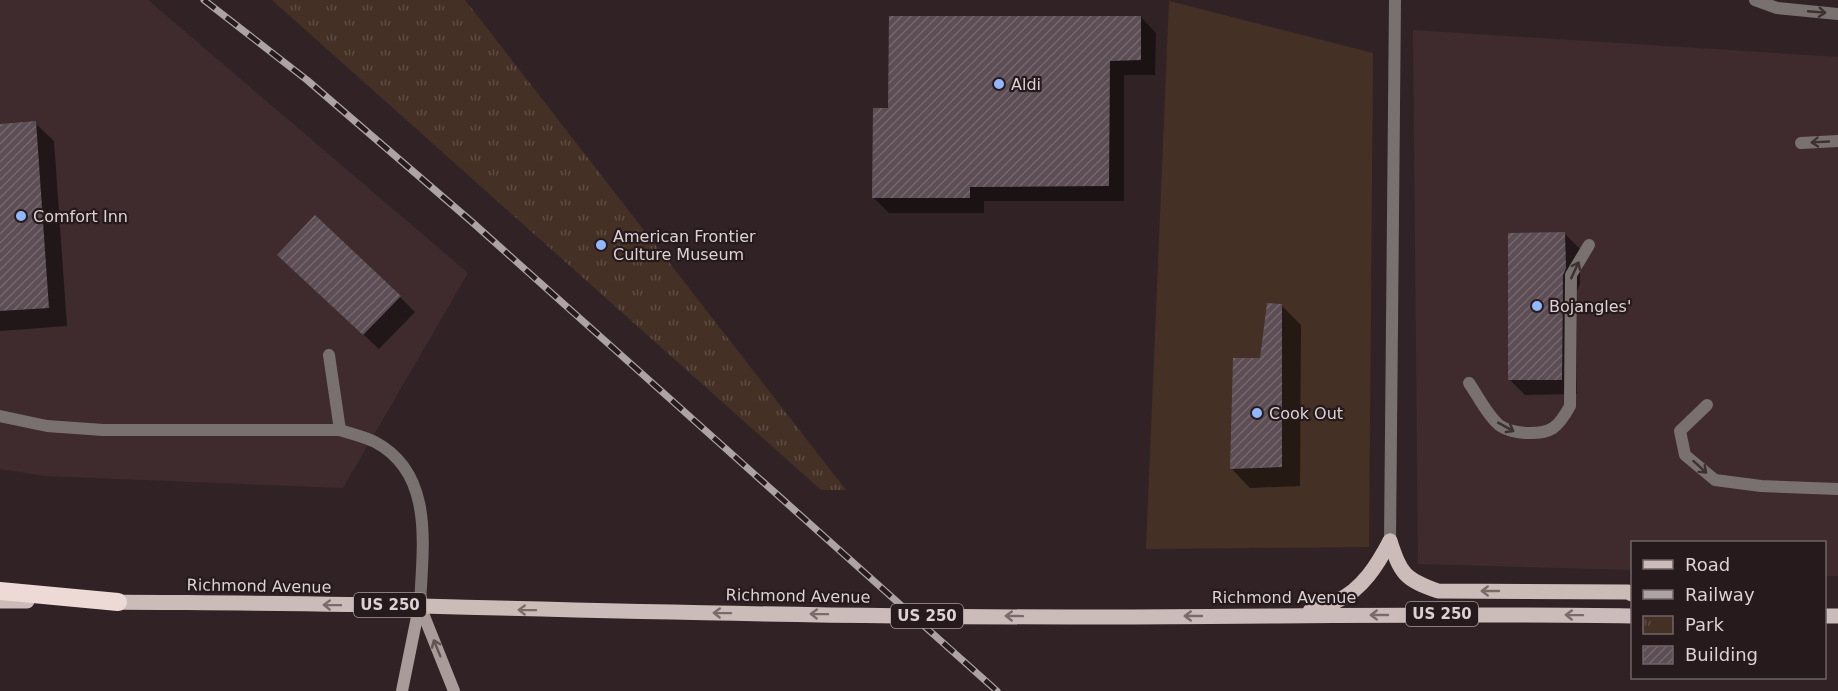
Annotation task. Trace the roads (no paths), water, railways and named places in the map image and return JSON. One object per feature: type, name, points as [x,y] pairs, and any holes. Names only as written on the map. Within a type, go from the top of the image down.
[{"type":"highway","points":[[0,591],[118,602]]},
{"type":"main road","points":[[1390,541],[1404,574],[1417,584],[1438,591],[1631,594]]},
{"type":"main road","points":[[1295,615],[1339,601],[1354,591],[1368,576],[1390,541]]},
{"type":"main road","name":"Richmond Avenue","points":[[0,601],[1073,617],[1540,614],[1631,616]]},
{"type":"street","points":[[1390,541],[1395,0]]},
{"type":"street","points":[[1755,0],[1777,9],[1838,14]]},
{"type":"street","points":[[1801,143],[1838,141]]},
{"type":"street","points":[[1469,383],[1500,425],[1514,432],[1542,434],[1562,420],[1570,406],[1571,274],[1589,245]]},
{"type":"street","points":[[329,355],[340,430]]},
{"type":"street","points":[[1707,405],[1680,431],[1686,454],[1715,480],[1761,486],[1838,489]]},
{"type":"street","points":[[0,416],[47,426],[103,430],[340,430],[384,448],[404,467],[414,486],[422,513],[420,606],[402,691]]},
{"type":"street","points":[[420,606],[454,691]]},
{"type":"railway","points":[[204,0],[307,80],[472,222],[997,691]]},
{"type":"place","name":"Aldi","points":[[999,84]]},
{"type":"place","name":"Comfort Inn","points":[[21,216]]},
{"type":"place","name":"American Frontier Culture Museum","points":[[601,245]]},
{"type":"place","name":"Bojangles'","points":[[1537,306]]},
{"type":"place","name":"Cook Out","points":[[1257,413]]}]
